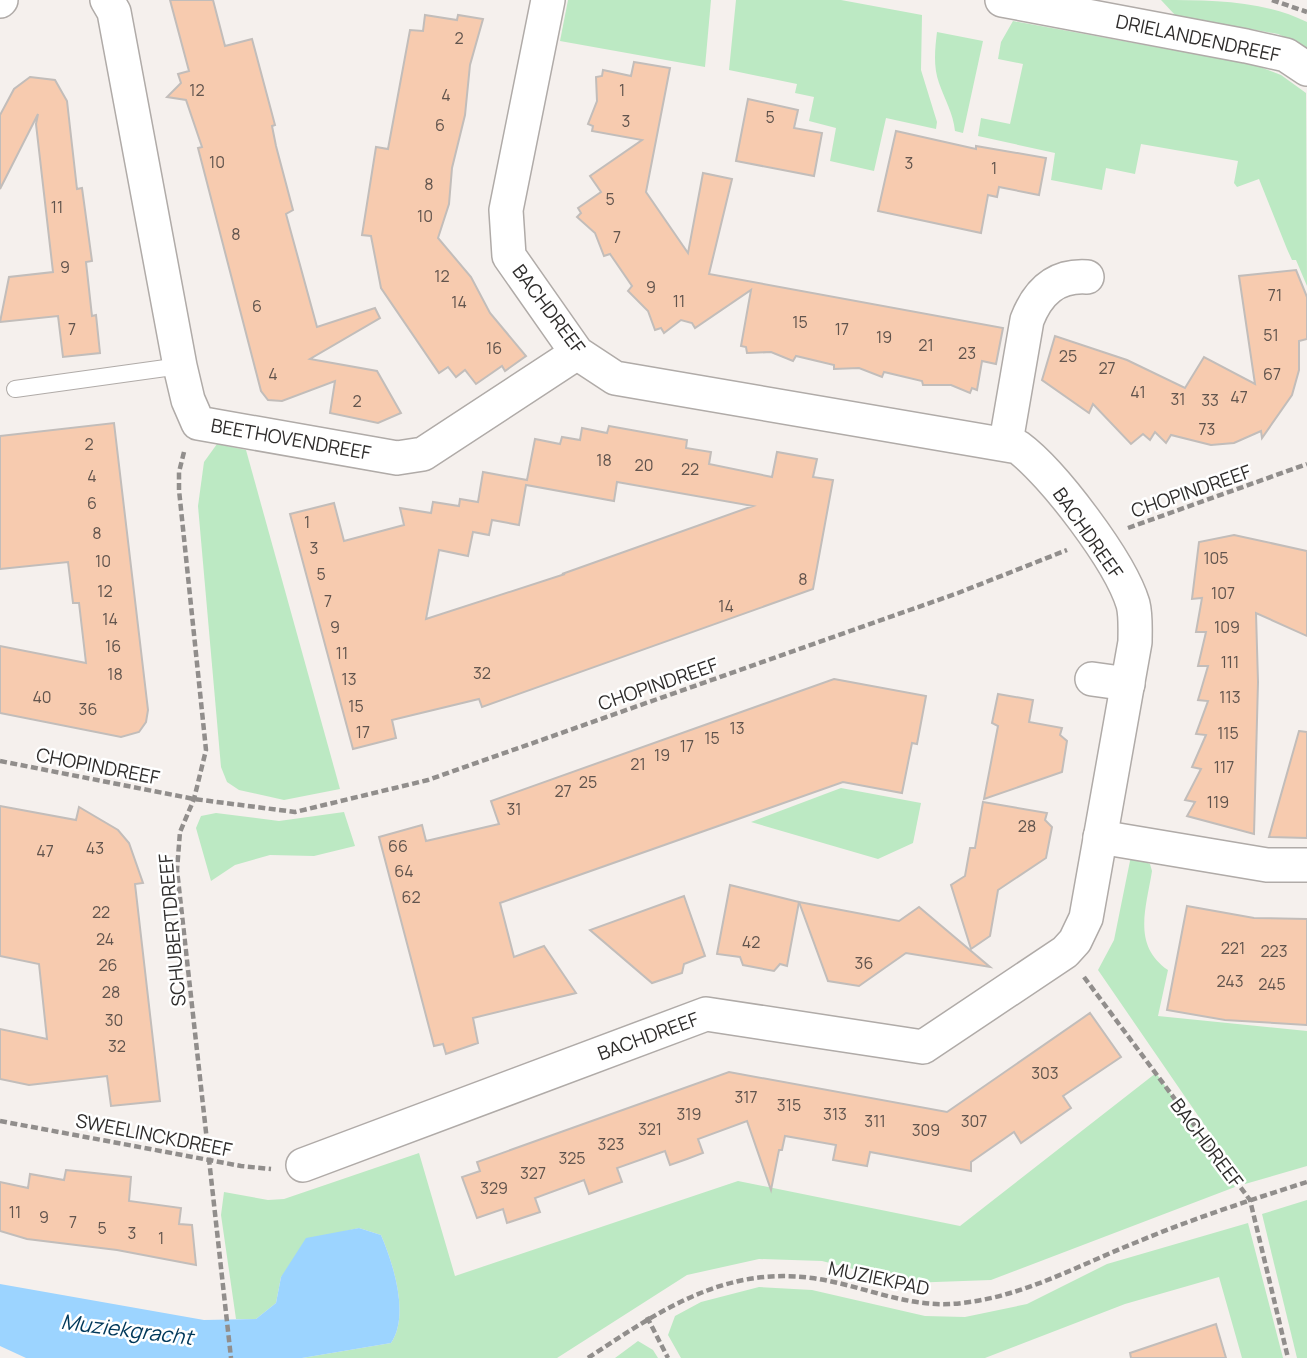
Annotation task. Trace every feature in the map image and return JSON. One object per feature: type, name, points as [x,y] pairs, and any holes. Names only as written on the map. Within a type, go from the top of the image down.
[{"type":"street","name":"BEETHOVENDREEF","points":[[107,0],[114,12],[180,366],[188,400],[198,423],[397,458],[423,454],[577,352]]},
{"type":"street","name":"BACHDREEF","points":[[303,1164],[706,1014],[923,1047],[1065,952],[1083,928],[1135,642],[1133,603],[1097,538],[1035,459],[1006,442],[615,378],[577,352],[509,256],[506,210],[548,0]]},
{"type":"street","name":"DRIELANDENDREEF","points":[[1002,0],[1286,55],[1307,69]]},
{"type":"street","points":[[1006,442],[1027,320],[1033,304],[1045,289],[1062,278],[1087,277]]},
{"type":"street","points":[[1092,679],[1128,684]]},
{"type":"street","points":[[1100,836],[1267,865],[1307,865]]},
{"type":"lane","points":[[15,389],[180,366]]},
{"type":"path","points":[[1272,0],[1307,12]]},
{"type":"path","name":"SCHUBERTDREEF","points":[[198,423],[188,440],[179,472],[205,732],[203,766],[194,799],[180,832],[177,870],[231,1358]]},
{"type":"path","name":"CHOPINDREEF","points":[[0,761],[194,799],[295,812],[428,780],[958,593],[1097,538],[1307,464]]},
{"type":"path","name":"BACHDREEF","points":[[1065,952],[1250,1200]]},
{"type":"path","name":"SWEELINCKDREEF","points":[[0,1121],[262,1168],[303,1164]]},
{"type":"path","name":"MUZIEKPAD","points":[[588,1358],[647,1317],[712,1287],[761,1276],[812,1278],[921,1303],[962,1303],[996,1297],[1027,1289],[1138,1241],[1307,1182]]},
{"type":"path","points":[[1250,1200],[1288,1358]]},
{"type":"path","points":[[647,1317],[668,1358]]},
{"type":"green space","points":[[568,0],[711,0],[705,67],[560,41]]},
{"type":"green space","points":[[736,0],[841,0],[922,15],[921,70],[937,122],[936,129],[886,118],[874,171],[830,161],[836,128],[809,121],[814,97],[795,93],[797,84],[729,70]]},
{"type":"green space","points":[[1161,0],[1236,3],[1272,9],[1307,22],[1307,48],[1278,34],[1175,15]]},
{"type":"green space","points":[[1013,21],[1255,65],[1281,75],[1306,93],[1307,286],[1296,260],[1292,260],[1287,249],[1259,179],[1237,187],[1234,183],[1238,161],[1141,144],[1135,174],[1106,168],[1102,190],[1051,180],[1055,153],[978,136],[981,118],[1010,124],[1023,64],[998,59],[1001,42]]},
{"type":"green space","points":[[937,32],[983,41],[963,133],[955,131],[951,112],[937,77]]},
{"type":"green space","points":[[217,444],[246,450],[340,789],[284,800],[239,790],[227,782],[221,767],[198,506],[204,462]]},
{"type":"green space","points":[[841,788],[921,803],[913,843],[878,859],[751,822]]},
{"type":"green space","points":[[344,812],[355,846],[314,856],[270,855],[235,865],[211,881],[196,828],[201,816],[216,813],[279,821]]},
{"type":"green space","points":[[1131,856],[1150,864],[1152,871],[1145,912],[1146,938],[1149,949],[1168,970],[1158,1016],[1307,1031],[1307,1166],[1245,1184],[1098,970],[1114,940]]},
{"type":"green space","points":[[1156,1073],[1235,1187],[991,1280],[908,1283],[822,1261],[759,1259],[687,1275],[557,1358],[302,1358],[391,1343],[397,1331],[398,1289],[386,1247],[381,1235],[359,1228],[333,1234],[281,1277],[276,1303],[256,1319],[236,1319],[221,1215],[224,1192],[268,1200],[284,1199],[419,1153],[455,1276],[738,1181],[960,1226]]},
{"type":"green space","points":[[1307,1200],[1307,1358],[1297,1358],[1262,1214]]},
{"type":"green space","points":[[1248,1223],[1283,1358],[1242,1358],[1219,1277],[1125,1304],[985,1358],[681,1358],[668,1335],[675,1316],[701,1302],[759,1287],[812,1290],[925,1316],[965,1317],[1027,1304],[1107,1264]]},
{"type":"green space","points":[[638,1341],[653,1350],[658,1358],[615,1358]]},
{"type":"water","name":"Muziekgracht","points":[[359,1228],[381,1235],[394,1274],[398,1289],[399,1318],[391,1343],[302,1358],[26,1358],[0,1346],[0,1284],[204,1320],[256,1319],[276,1303],[281,1277],[306,1238]]},
{"type":"building","points":[[170,0],[213,0],[225,46],[252,39],[275,125],[272,126],[276,146],[293,210],[286,214],[317,327],[375,308],[380,318],[310,359],[377,371],[401,413],[378,423],[330,413],[335,381],[282,401],[268,400],[261,391],[198,148],[202,147],[186,100],[167,97],[181,83],[178,74],[189,71]]},
{"type":"building","points":[[425,15],[457,20],[458,15],[483,19],[470,65],[465,115],[452,168],[449,204],[438,238],[471,277],[490,313],[526,356],[505,371],[502,366],[476,384],[465,370],[456,377],[448,367],[439,373],[381,288],[371,236],[362,235],[376,147],[388,149],[410,30],[423,31]]},
{"type":"building","points":[[634,62],[670,68],[646,192],[688,253],[703,173],[732,179],[709,274],[1003,328],[996,364],[982,361],[977,390],[972,388],[970,393],[951,385],[923,385],[922,381],[884,372],[882,377],[859,368],[834,369],[834,365],[796,356],[793,361],[771,352],[747,353],[746,347],[741,346],[751,290],[695,328],[692,323],[681,320],[664,333],[661,328],[655,330],[648,311],[628,291],[632,286],[610,254],[604,256],[595,233],[577,217],[581,213],[578,208],[601,192],[590,176],[642,140],[592,131],[593,126],[588,124],[597,101],[596,77],[602,76],[603,70],[631,76]]},
{"type":"building","points":[[30,77],[55,80],[67,101],[77,189],[82,188],[92,261],[86,262],[92,316],[96,315],[100,353],[63,357],[58,316],[0,322],[9,277],[53,272],[36,124],[38,114],[0,189],[0,115],[14,89]]},
{"type":"building","points":[[748,99],[798,110],[794,128],[822,133],[814,176],[736,161]]},
{"type":"building","points":[[896,131],[976,149],[976,146],[1046,158],[1039,195],[999,187],[997,197],[988,195],[981,233],[878,211]]},
{"type":"building","points":[[1296,270],[1307,297],[1307,339],[1299,341],[1299,370],[1292,395],[1262,438],[1261,431],[1234,443],[1211,445],[1171,435],[1166,443],[1155,432],[1150,440],[1143,434],[1131,444],[1093,404],[1089,413],[1042,380],[1055,336],[1127,360],[1185,388],[1204,357],[1255,384],[1239,276]]},
{"type":"building","points":[[114,423],[148,710],[146,722],[139,732],[121,737],[0,713],[0,646],[86,663],[79,603],[73,603],[68,562],[0,569],[0,436]]},
{"type":"building","points":[[609,426],[687,440],[686,448],[711,452],[709,464],[772,477],[777,452],[817,459],[813,477],[833,480],[813,589],[482,707],[479,699],[392,720],[396,738],[353,749],[290,514],[334,503],[344,541],[404,525],[400,508],[431,513],[433,502],[459,506],[460,499],[478,502],[483,472],[527,480],[535,439],[560,444],[562,437],[580,440],[582,428],[607,433]],"holes":[[[617,482],[753,506],[562,574],[565,574],[426,619],[439,550],[468,556],[473,532],[489,535],[492,520],[519,525],[526,485],[614,501]]]},
{"type":"building","points":[[1234,535],[1307,551],[1307,636],[1256,613],[1258,682],[1254,834],[1187,816],[1195,802],[1185,800],[1201,769],[1192,767],[1206,735],[1196,734],[1208,701],[1198,700],[1208,666],[1198,666],[1206,632],[1196,632],[1202,598],[1192,599],[1199,542]]},
{"type":"building","points":[[834,679],[926,696],[917,744],[912,743],[902,793],[843,782],[500,903],[514,957],[544,946],[576,993],[473,1018],[478,1043],[446,1054],[443,1044],[434,1046],[379,837],[422,825],[426,841],[499,824],[491,801]]},
{"type":"building","points":[[998,694],[1033,700],[1029,722],[1062,728],[1060,735],[1067,741],[1062,772],[984,799],[998,726],[992,723]]},
{"type":"building","points":[[1299,731],[1307,732],[1307,838],[1269,837]]},
{"type":"building","points":[[983,802],[1047,813],[1045,820],[1052,827],[1046,858],[998,890],[990,936],[971,949],[951,885],[965,876],[970,848],[975,848]]},
{"type":"building","points":[[0,806],[76,820],[79,807],[118,830],[129,843],[143,883],[135,884],[160,1101],[111,1106],[107,1076],[29,1085],[0,1079],[0,1029],[47,1039],[39,964],[0,956]]},
{"type":"building","points":[[730,885],[799,902],[787,966],[780,964],[774,971],[743,965],[740,957],[717,954]]},
{"type":"building","points":[[684,896],[705,956],[684,964],[682,973],[652,983],[590,930]]},
{"type":"building","points":[[799,902],[899,921],[919,907],[990,967],[906,953],[859,986],[828,981]]},
{"type":"building","points":[[1187,906],[1254,918],[1307,919],[1307,1025],[1225,1020],[1167,1010]]},
{"type":"building","points":[[1090,1013],[1121,1057],[1063,1096],[1071,1108],[1021,1143],[1014,1132],[971,1162],[971,1171],[870,1152],[867,1166],[833,1160],[836,1145],[785,1136],[782,1150],[779,1150],[771,1190],[747,1121],[698,1139],[703,1153],[670,1165],[665,1151],[617,1168],[622,1182],[589,1194],[584,1180],[535,1198],[540,1212],[507,1223],[503,1209],[477,1218],[462,1177],[480,1171],[477,1162],[729,1072],[947,1112]]},
{"type":"building","points":[[66,1170],[131,1177],[129,1201],[181,1208],[179,1224],[192,1225],[196,1265],[117,1250],[27,1239],[0,1231],[0,1182],[28,1188],[30,1174],[64,1180]]},
{"type":"building","points":[[1216,1324],[1226,1358],[1131,1358],[1130,1353]]}]
